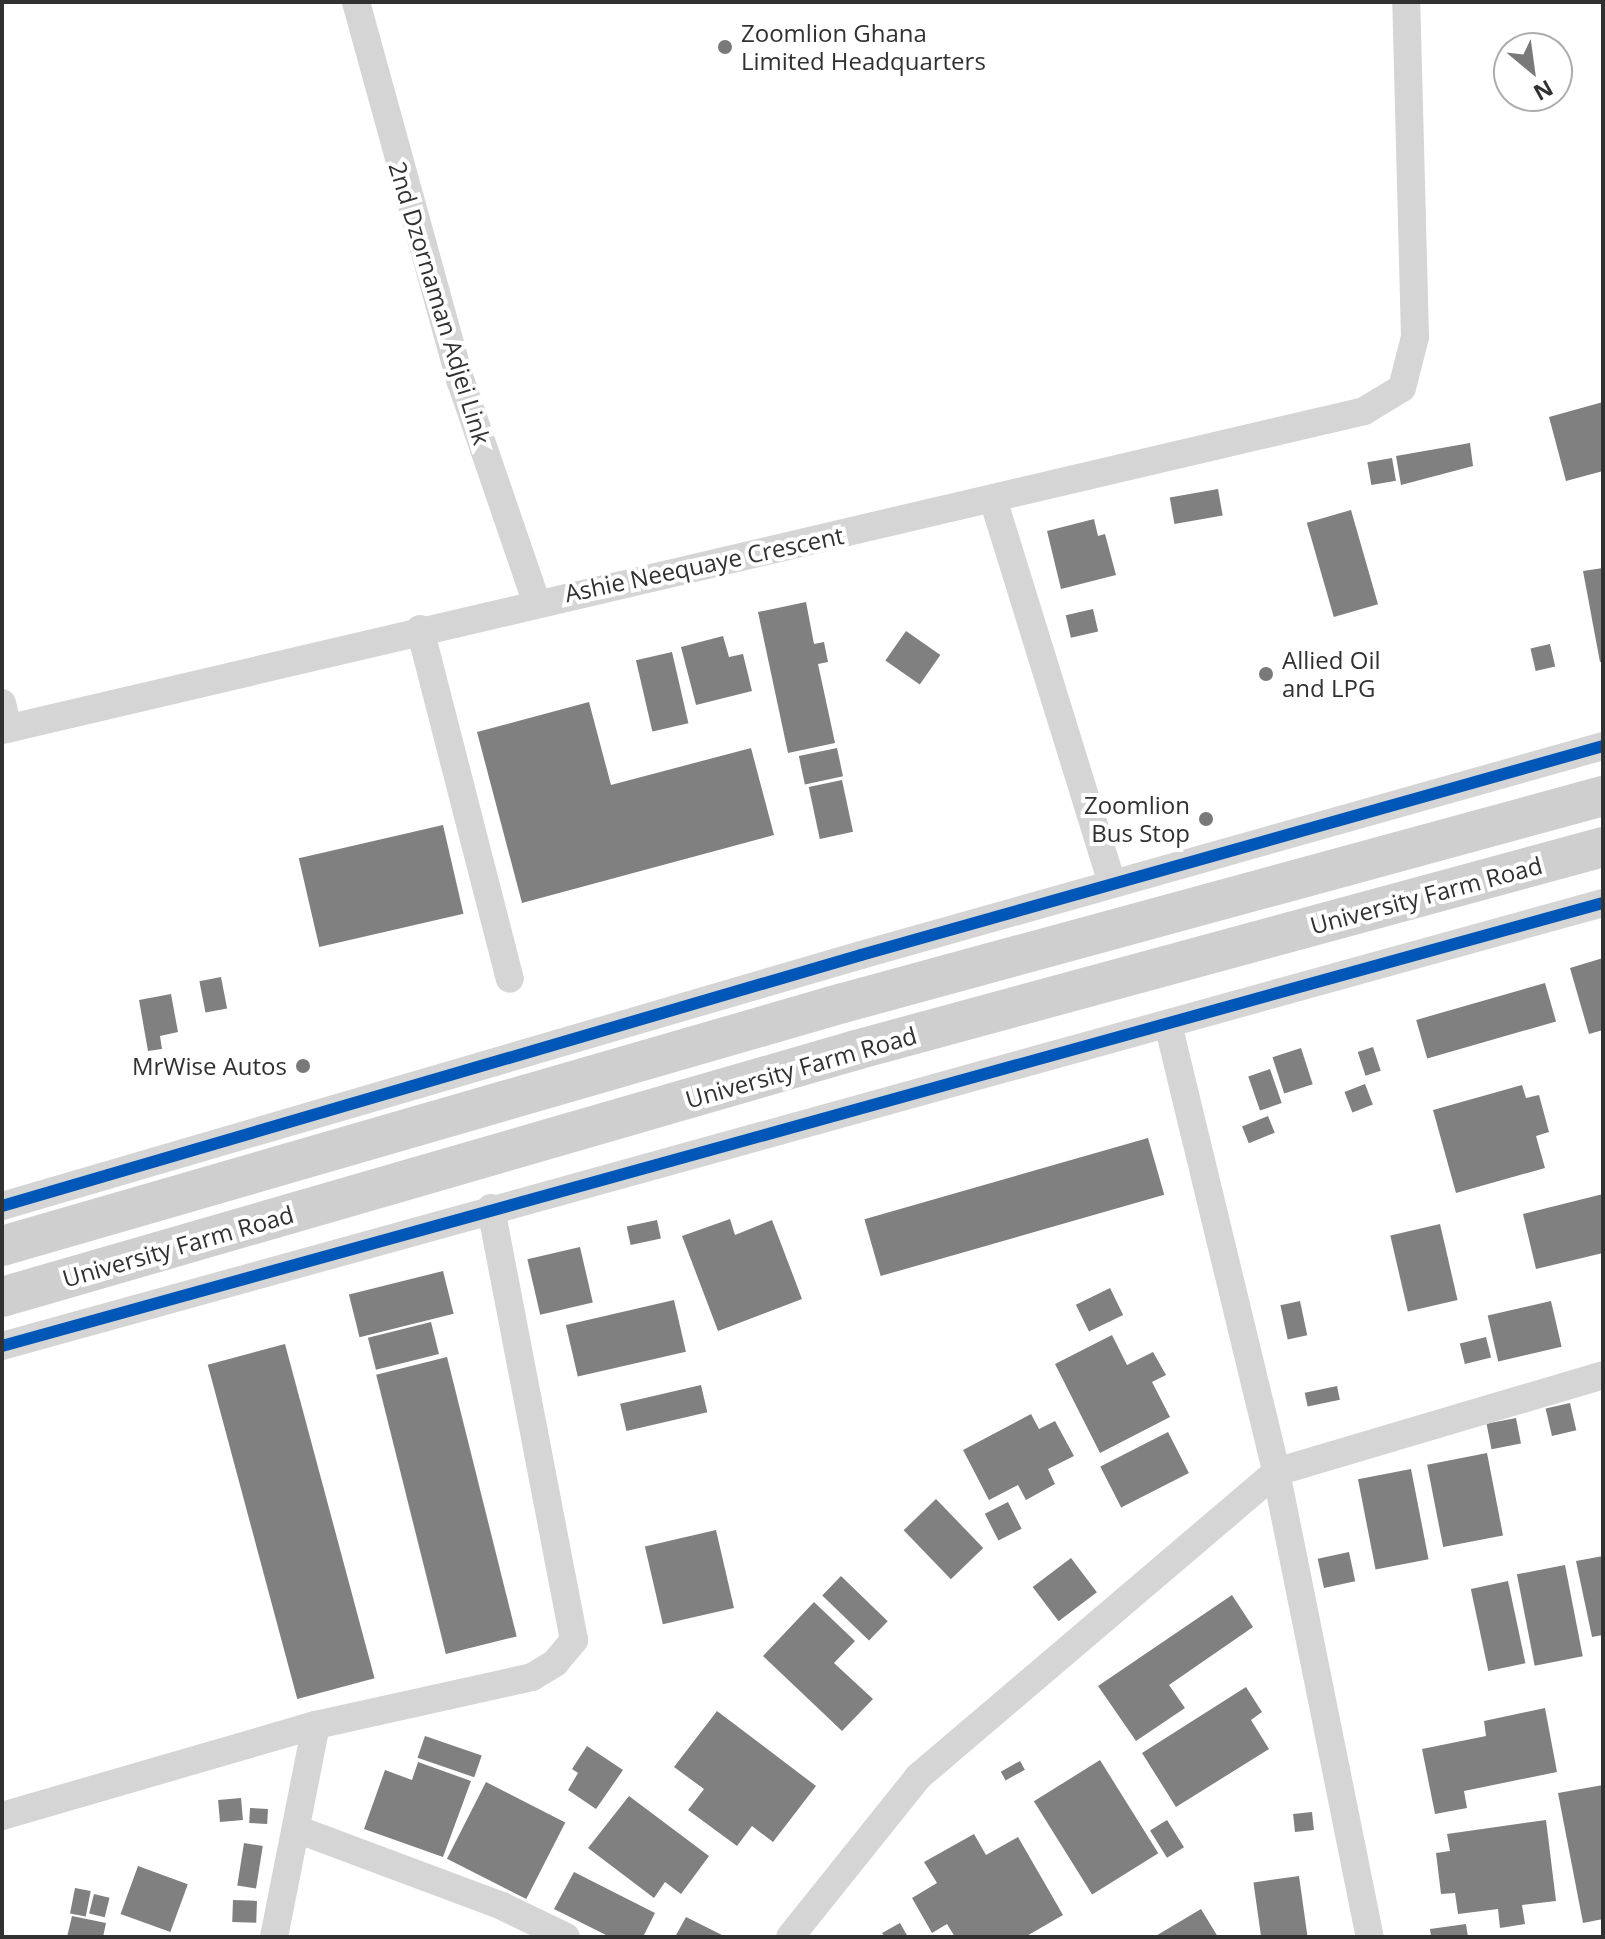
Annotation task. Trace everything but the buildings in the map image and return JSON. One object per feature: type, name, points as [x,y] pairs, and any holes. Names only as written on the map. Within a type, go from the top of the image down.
[{"type":"street","name":"2nd Dzornaman Adjei Link","points":[[356,2],[461,382],[536,601]]},
{"type":"street","name":"Ashie Neequaye Crescent","points":[[4,720],[993,499],[1364,411],[1402,388],[1415,337],[1406,2]]},
{"type":"street","points":[[993,499],[1112,884]]},
{"type":"street","points":[[420,629],[510,979]]},
{"type":"street","points":[[2,1206],[1112,884],[1603,746]]},
{"type":"street","name":"University Farm Road","points":[[2,1246],[843,1003],[1603,796]]},
{"type":"street","name":"University Farm Road","points":[[2,1297],[856,1050],[1603,847]]},
{"type":"street","points":[[2,1346],[491,1208],[1603,903]]},
{"type":"street","points":[[1168,1024],[1276,1472],[1370,1937]]},
{"type":"street","points":[[2,1816],[316,1725],[532,1677],[555,1663],[574,1640],[491,1208]]},
{"type":"street","points":[[790,1937],[918,1777],[1276,1472],[1603,1375]]},
{"type":"street","points":[[274,1937],[299,1830],[316,1725]]},
{"type":"street","points":[[299,1830],[502,1906],[566,1937]]},
{"type":"cycle path","points":[[2,1206],[861,955],[1603,746]]},
{"type":"cycle path","points":[[2,1346],[1603,903]]},
{"type":"place","name":"Zoomlion Ghana Limited Headquarters","points":[[725,47]]},
{"type":"place","name":"Allied Oil and LPG","points":[[1266,674]]},
{"type":"place","name":"Zoomlion Bus Stop","points":[[1206,819]]},
{"type":"place","name":"MrWise Autos","points":[[303,1066]]}]
